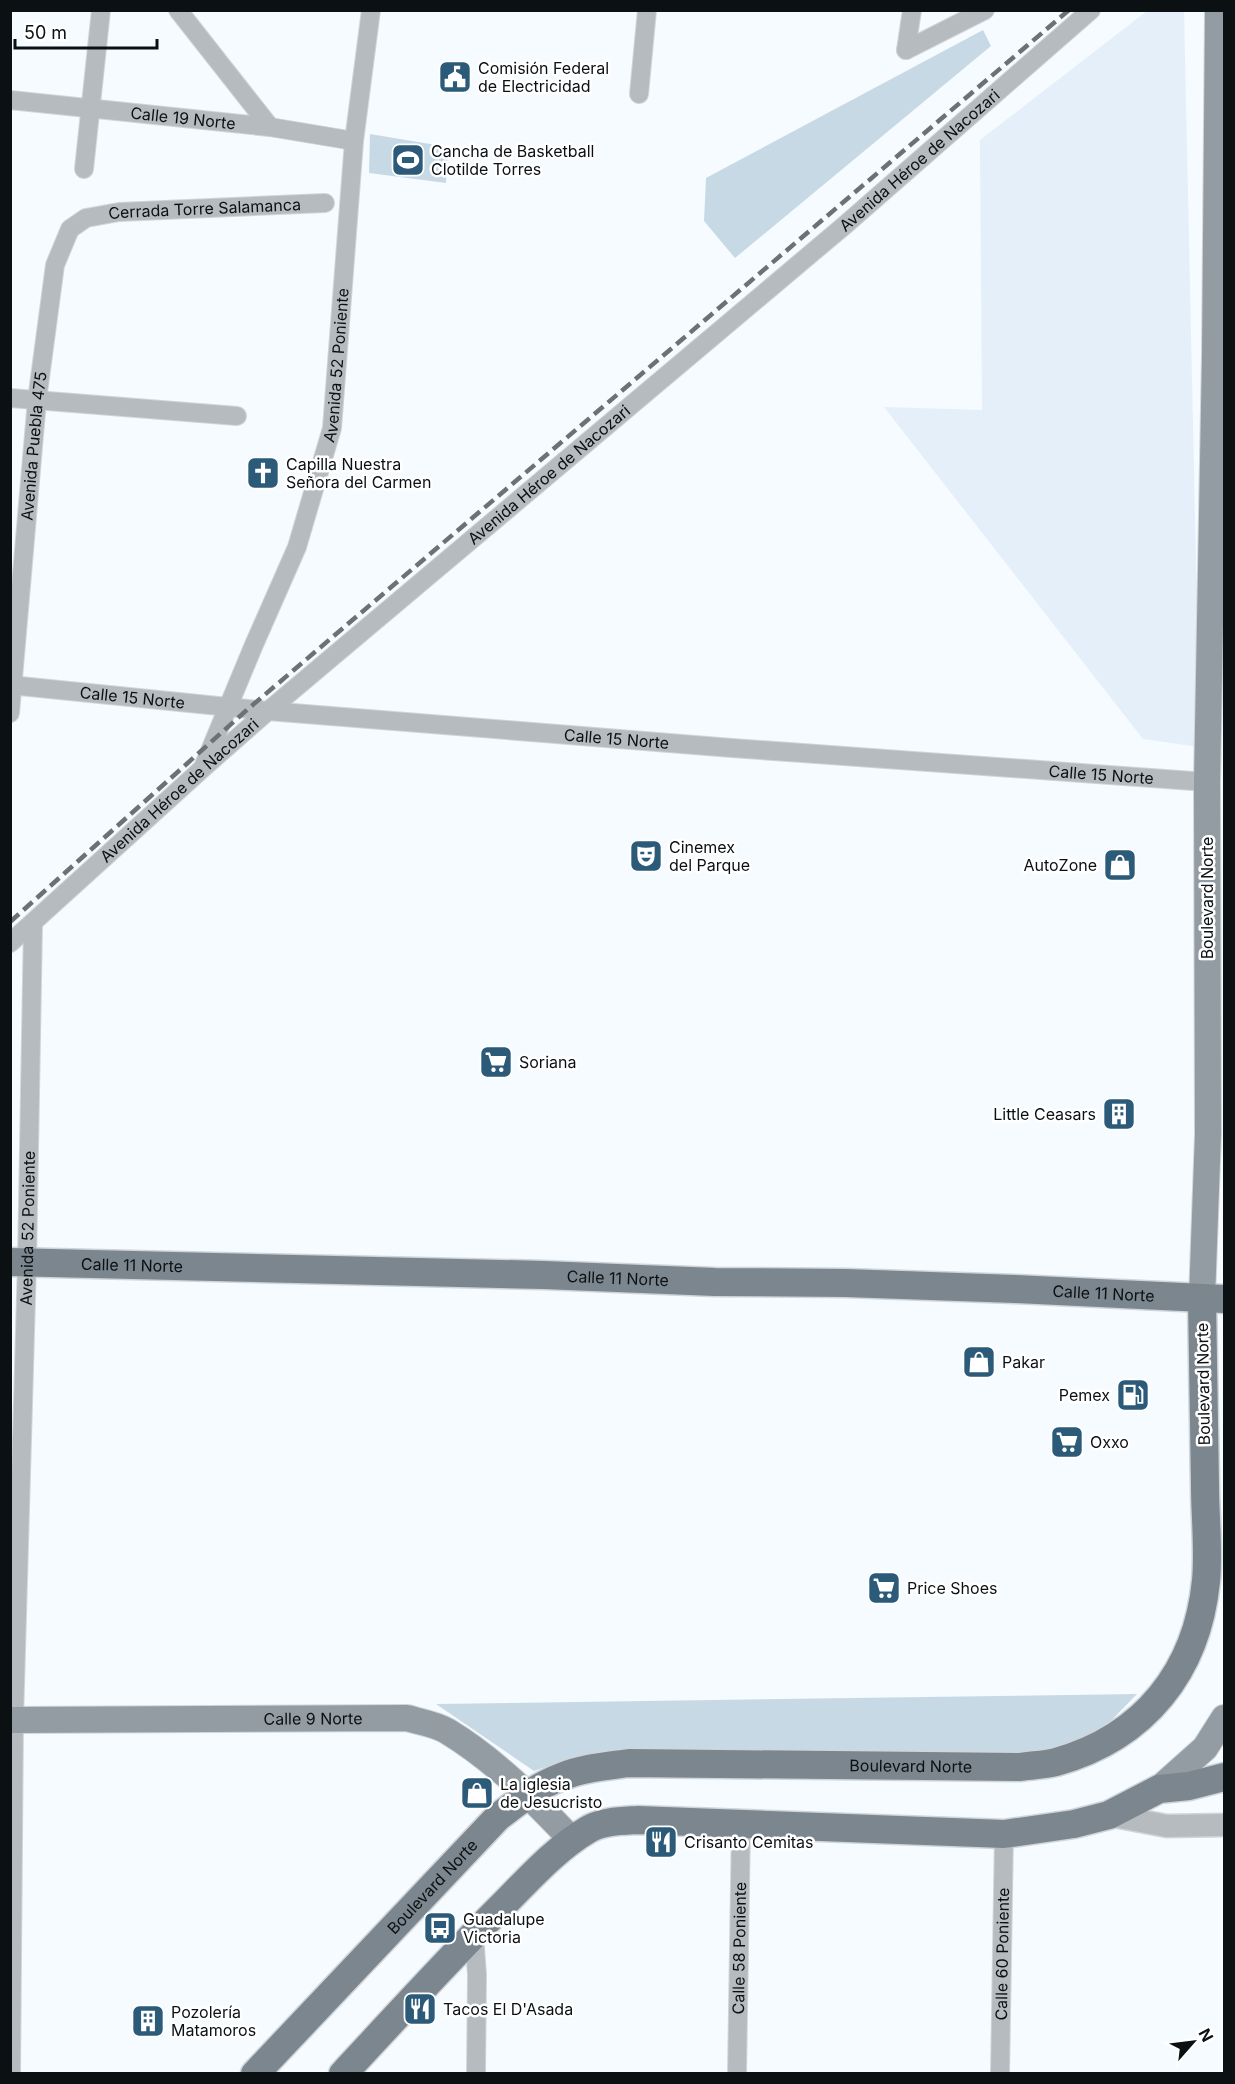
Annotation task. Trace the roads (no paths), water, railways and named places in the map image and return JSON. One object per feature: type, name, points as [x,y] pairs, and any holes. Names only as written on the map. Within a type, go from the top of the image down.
[{"type":"main road","name":"Boulevard Norte","points":[[255,2073],[498,1817],[529,1794],[561,1777],[597,1767],[629,1763],[1020,1767],[1055,1762],[1088,1751],[1117,1735],[1143,1715],[1167,1691],[1185,1659],[1198,1627],[1206,1580],[1213,1299],[1208,1134],[1216,783],[1215,379],[1218,10]]},
{"type":"main road","name":"Calle 11 Norte","points":[[19,1262],[544,1275],[715,1282],[846,1283],[1213,1299]]},
{"type":"main road","name":"Calle 9 Norte","points":[[12,1720],[407,1718],[445,1730],[529,1794],[572,1840]]},
{"type":"main road","points":[[343,2073],[474,1934],[552,1856],[592,1828],[615,1821],[1004,1834],[1074,1824],[1109,1815],[1160,1789],[1205,1748],[1224,1718]]},
{"type":"main road","points":[[1160,1789],[1190,1786],[1224,1777]]},
{"type":"street","points":[[84,169],[101,10]]},
{"type":"street","points":[[178,10],[270,127]]},
{"type":"street","name":"Avenida 52 Poniente","points":[[203,768],[252,647],[297,547],[332,429],[354,141],[371,10]]},
{"type":"street","points":[[639,94],[647,10]]},
{"type":"street","points":[[912,10],[906,50],[985,10]]},
{"type":"street","name":"Avenida Héroe de Nacozari","points":[[11,941],[33,924],[268,711],[845,225],[1091,10]]},
{"type":"street","name":"Calle 19 Norte","points":[[10,100],[270,127],[354,141]]},
{"type":"street","name":"Cerrada Torre Salamanca","points":[[86,218],[119,212],[325,203]]},
{"type":"street","name":"Avenida Puebla 475","points":[[10,713],[16,580],[55,265],[70,229],[86,218]]},
{"type":"street","points":[[10,398],[237,416]]},
{"type":"street","name":"Calle 15 Norte","points":[[12,685],[268,711],[1216,783]]},
{"type":"street","name":"Avenida 52 Poniente","points":[[11,2073],[12,1720],[19,1262],[33,924]]},
{"type":"street","points":[[1109,1815],[1167,1826],[1224,1825]]},
{"type":"street","name":"Calle 58 Poniente","points":[[737,2073],[741,1824]]},
{"type":"street","name":"Calle 60 Poniente","points":[[1000,2073],[1004,1834]]},
{"type":"street","points":[[474,1934],[477,1975],[476,2073]]},
{"type":"railway","points":[[10,922],[248,709],[1069,10]]},
{"type":"place","name":"Comisión Federal de Electricidad","points":[[455,77]]},
{"type":"place","name":"Cancha de Basketball Clotilde Torres","points":[[408,160]]},
{"type":"place","name":"Capilla Nuestra Señora del Carmen","points":[[263,473]]},
{"type":"place","name":"Cinemex del Parque","points":[[646,856]]},
{"type":"place","name":"AutoZone","points":[[1120,865]]},
{"type":"place","name":"Soriana","points":[[496,1062]]},
{"type":"place","name":"Little Ceasars","points":[[1119,1114]]},
{"type":"place","name":"Pakar","points":[[979,1362]]},
{"type":"place","name":"Pemex","points":[[1133,1395]]},
{"type":"place","name":"Oxxo","points":[[1067,1442]]},
{"type":"place","name":"Price Shoes","points":[[884,1588]]},
{"type":"place","name":"La iglesia de Jesucristo","points":[[477,1793]]},
{"type":"place","name":"Crisanto Cemitas","points":[[661,1842]]},
{"type":"place","name":"Guadalupe Victoria","points":[[440,1928]]},
{"type":"place","name":"Tacos El D'Asada","points":[[420,2009]]},
{"type":"place","name":"Pozolería Matamoros","points":[[148,2021]]}]
